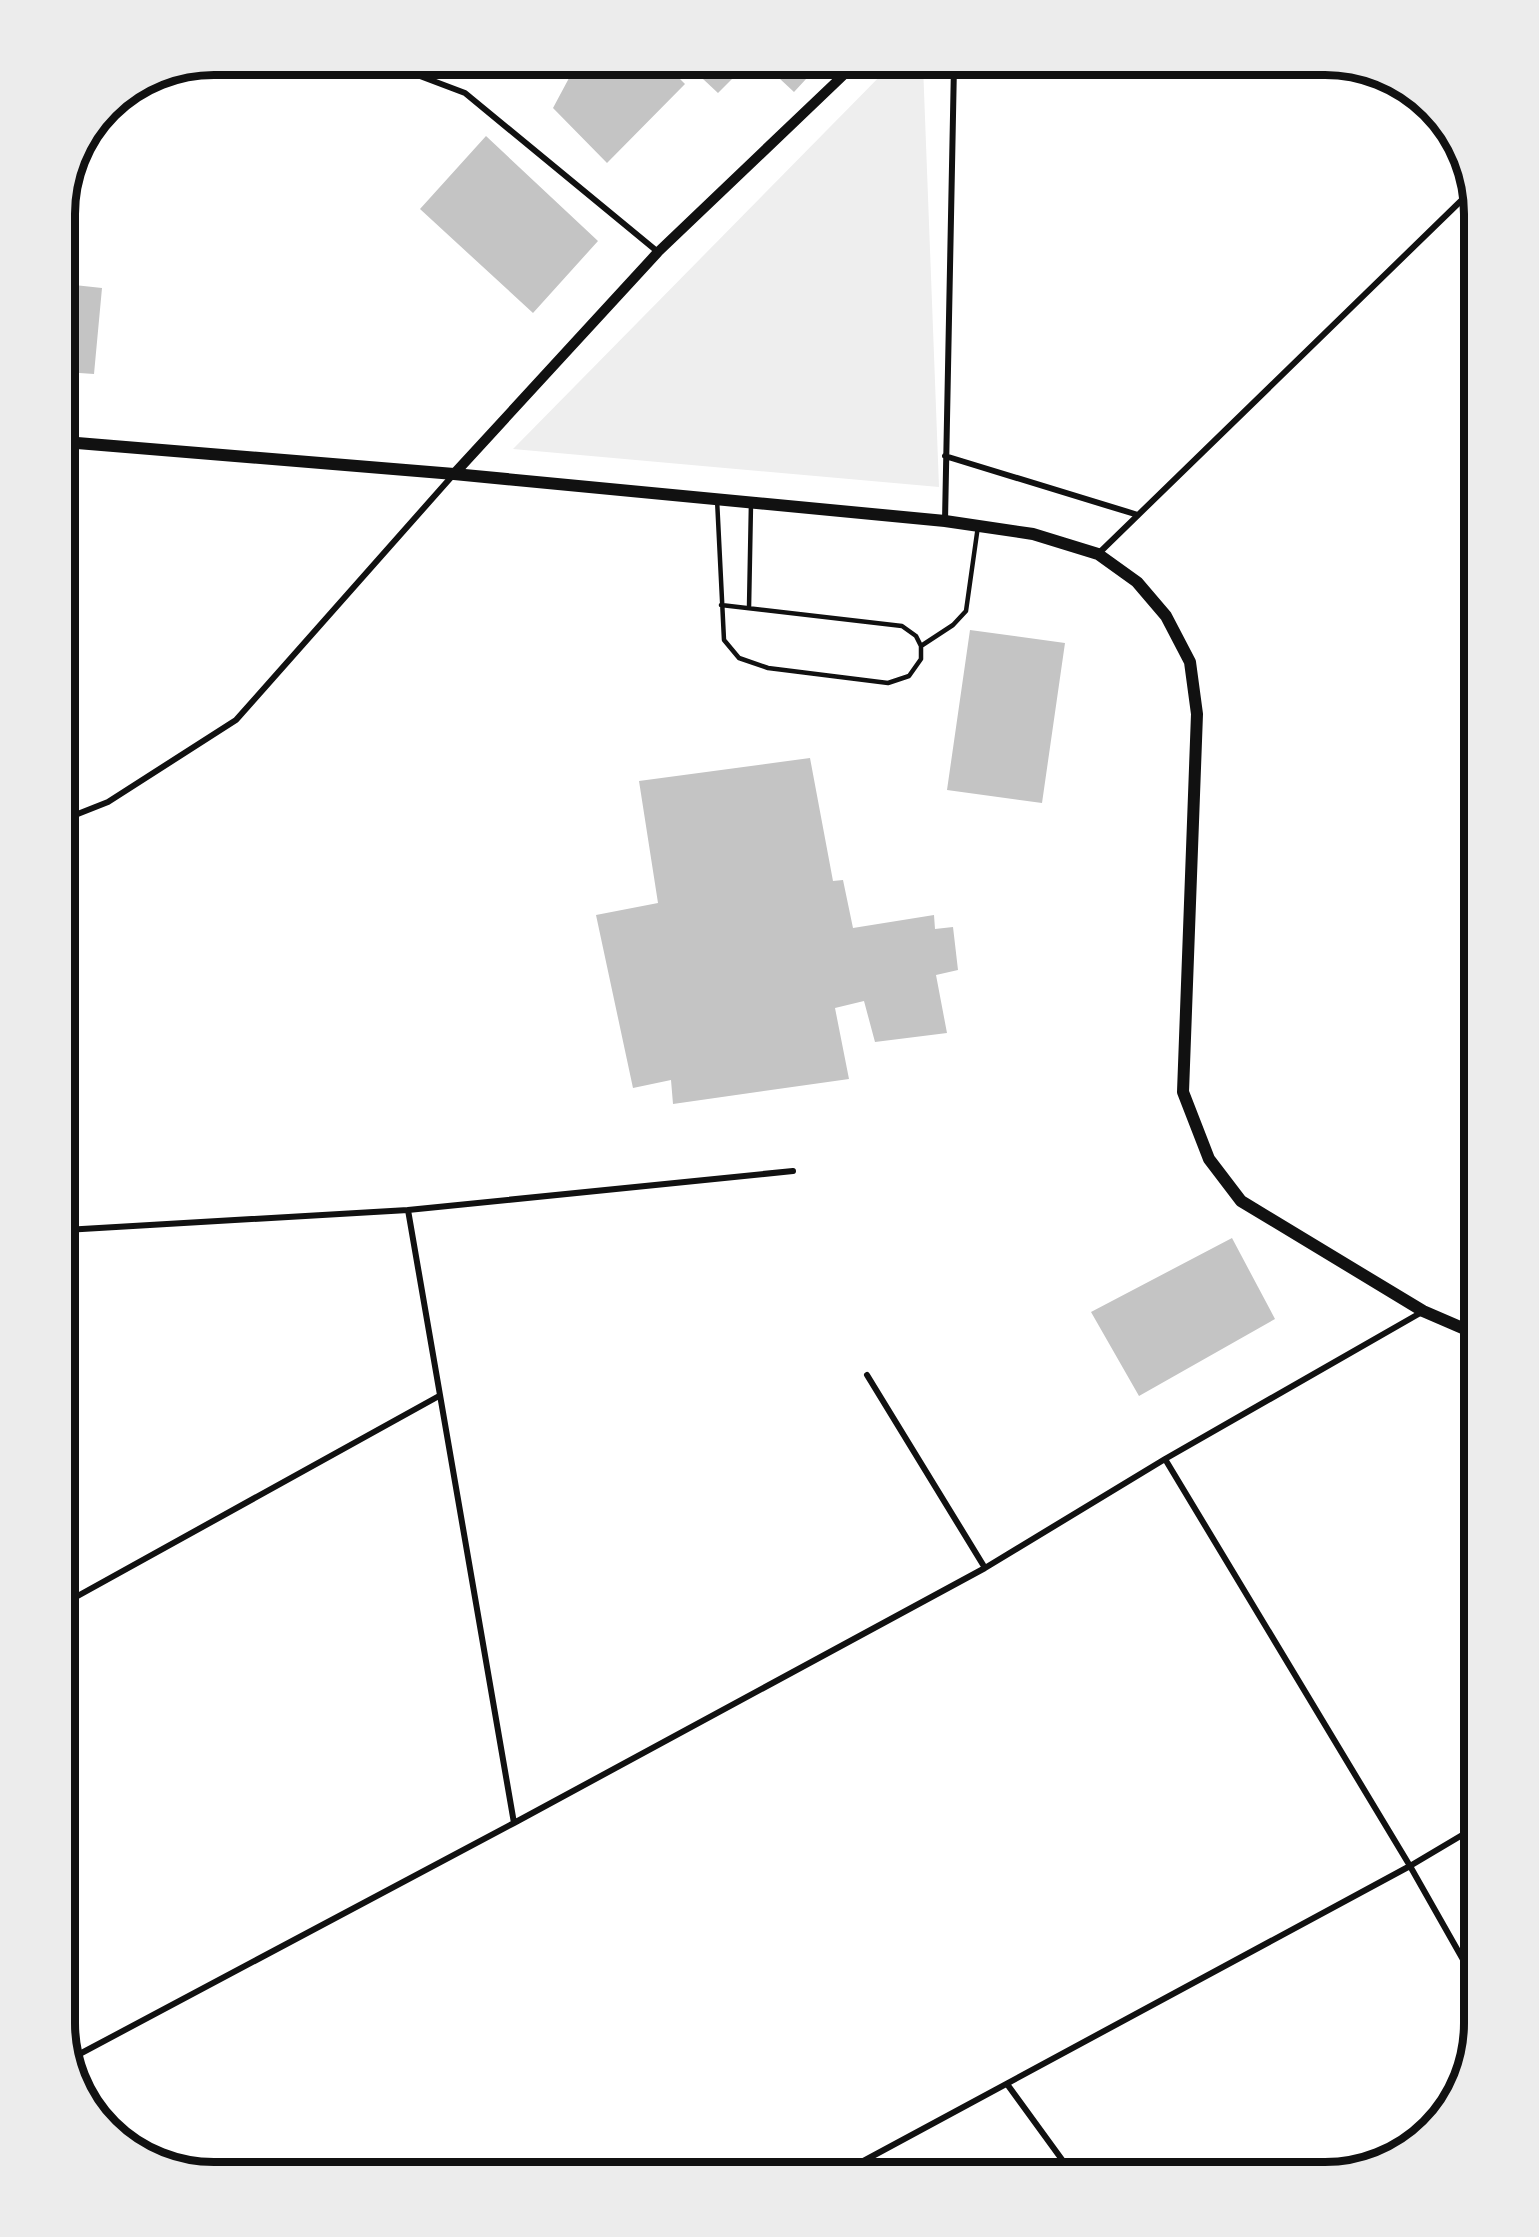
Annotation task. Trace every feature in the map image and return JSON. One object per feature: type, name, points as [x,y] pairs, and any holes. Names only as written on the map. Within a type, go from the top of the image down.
[{"type":"main road","points":[[75,443],[454,474],[945,521],[1033,534],[1098,554],[1137,582],[1166,616],[1190,662],[1197,714],[1183,1092],[1209,1159],[1241,1201],[1423,1311],[1464,1329]]},
{"type":"street","points":[[414,75],[465,93],[658,252]]},
{"type":"street","points":[[75,815],[108,802],[236,720],[454,474],[658,252],[844,75]]},
{"type":"street","points":[[945,521],[954,75]]},
{"type":"street","points":[[1098,554],[1463,199]]},
{"type":"street","points":[[945,456],[1138,515]]},
{"type":"street","points":[[75,1229],[408,1210],[793,1171]]},
{"type":"street","points":[[408,1210],[514,1823]]},
{"type":"street","points":[[79,2054],[514,1823],[985,1568],[1165,1459],[1423,1311]]},
{"type":"street","points":[[867,1375],[985,1568]]},
{"type":"street","points":[[75,1597],[439,1396]]},
{"type":"street","points":[[1165,1459],[1410,1866],[1464,1961]]},
{"type":"street","points":[[862,2162],[1410,1866],[1464,1834]]},
{"type":"street","points":[[1007,2084],[1064,2162]]},
{"type":"lane","points":[[717,499],[721,605],[724,640],[740,658],[768,668],[888,683],[909,676],[921,659],[921,646],[916,636],[902,626],[721,605]]},
{"type":"lane","points":[[749,608],[751,503]]},
{"type":"lane","points":[[921,646],[953,625],[966,611],[978,526]]},
{"type":"shaded area","points":[[881,75],[923,75],[939,487],[513,449]]},
{"type":"building","points":[[571,75],[676,75],[685,84],[607,163],[553,108]]},
{"type":"building","points":[[699,75],[736,75],[718,93]]},
{"type":"building","points":[[776,75],[810,75],[794,92]]},
{"type":"building","points":[[486,136],[598,241],[533,313],[420,209]]},
{"type":"building","points":[[75,285],[102,288],[94,374],[75,373]]},
{"type":"building","points":[[970,630],[1065,643],[1042,803],[947,790]]},
{"type":"building","points":[[810,758],[833,881],[843,880],[853,928],[934,915],[935,929],[953,927],[958,970],[936,975],[947,1033],[875,1042],[864,1001],[835,1008],[849,1079],[673,1104],[671,1080],[633,1088],[596,915],[658,903],[639,781]]},
{"type":"building","points":[[1232,1238],[1275,1319],[1139,1396],[1091,1312]]}]
